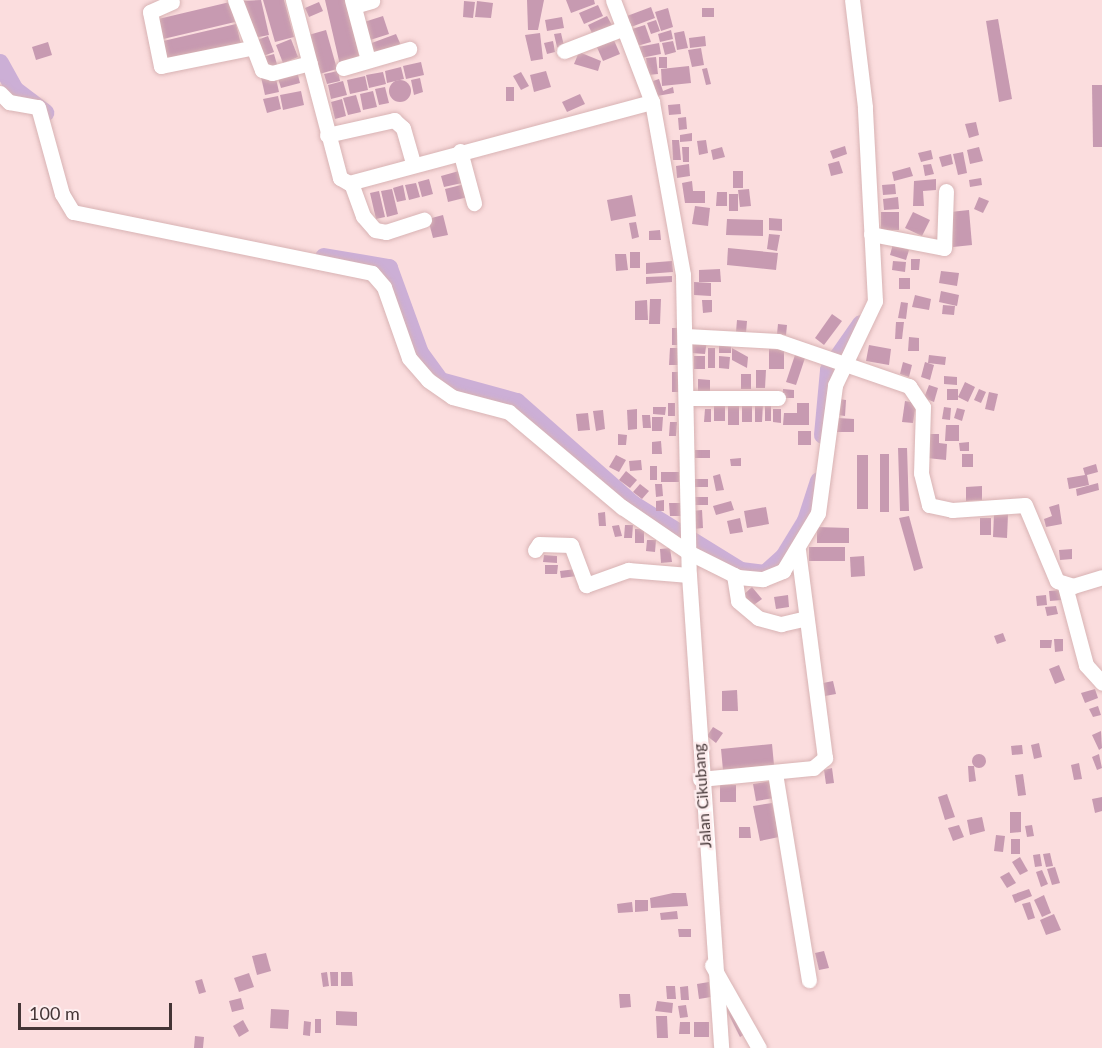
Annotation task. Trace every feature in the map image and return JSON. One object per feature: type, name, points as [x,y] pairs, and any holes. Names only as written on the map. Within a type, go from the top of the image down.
[{"type":"street","points":[[235,0],[250,48],[266,72],[310,63]]},
{"type":"street","points":[[292,0],[340,178],[351,183],[413,163],[651,102]]},
{"type":"street","name":"Jalan Cikubang","points":[[614,0],[651,102],[677,228],[686,336],[688,574],[712,964],[721,1048]]},
{"type":"street","points":[[0,93],[38,106],[65,203],[73,212],[372,273],[384,287],[409,358],[428,380],[452,397],[509,412],[622,507],[688,542],[734,575],[753,580],[777,575],[798,551],[824,494],[834,363],[875,301],[865,106],[852,0]]},
{"type":"street","points":[[175,1],[150,12],[161,66],[250,48]]},
{"type":"street","points":[[368,60],[353,3],[372,2]]},
{"type":"street","points":[[564,51],[624,28]]},
{"type":"street","points":[[344,68],[409,49]]},
{"type":"street","points":[[327,135],[394,120],[403,128],[413,163]]},
{"type":"street","points":[[460,151],[474,203]]},
{"type":"street","points":[[351,183],[363,216],[375,230],[386,232],[424,220]]},
{"type":"street","points":[[871,234],[944,248],[946,191]]},
{"type":"street","points":[[686,336],[769,340],[918,394],[923,413],[921,473],[929,505],[952,510],[1025,505],[1036,521],[1055,578],[1065,586],[1086,665],[1102,683]]},
{"type":"street","points":[[686,398],[778,398]]},
{"type":"street","points":[[535,550],[539,544],[571,545],[586,585],[628,570],[688,574]]},
{"type":"street","points":[[700,779],[813,768],[825,758],[798,551]]},
{"type":"street","points":[[734,575],[738,601],[758,618],[781,624],[806,618]]},
{"type":"street","points":[[1065,586],[1102,577]]},
{"type":"street","points":[[775,773],[809,980]]},
{"type":"street","points":[[712,964],[759,1048]]},
{"type":"building","points":[[261,0],[269,35],[249,39],[241,1]]},
{"type":"building","points":[[263,0],[284,0],[294,37],[275,42]]},
{"type":"building","points":[[325,0],[346,0],[360,60],[340,65]]},
{"type":"building","points":[[527,0],[544,0],[538,30],[528,30]]},
{"type":"building","points":[[566,0],[594,0],[595,4],[571,13]]},
{"type":"building","points":[[464,1],[475,2],[473,18],[463,17]]},
{"type":"building","points":[[477,1],[493,3],[491,18],[475,17]]},
{"type":"building","points":[[230,2],[235,22],[159,40],[154,20]]},
{"type":"building","points":[[319,2],[323,11],[309,17],[305,8]]},
{"type":"building","points":[[598,5],[603,16],[584,24],[579,13]]},
{"type":"building","points":[[651,7],[655,18],[631,27],[627,16]]},
{"type":"building","points":[[668,8],[673,27],[661,31],[655,12]]},
{"type":"building","points":[[702,8],[714,8],[714,17],[702,17]]},
{"type":"building","points":[[383,16],[389,34],[367,41],[361,23]]},
{"type":"building","points":[[607,16],[614,29],[595,39],[588,25]]},
{"type":"building","points":[[562,17],[564,28],[547,31],[545,20]]},
{"type":"building","points":[[998,19],[1012,99],[999,102],[986,21]]},
{"type":"building","points":[[656,20],[660,31],[651,34],[647,23]]},
{"type":"building","points":[[236,24],[241,44],[164,62],[159,42]]},
{"type":"building","points":[[645,25],[651,42],[637,46],[632,29]]},
{"type":"building","points":[[326,30],[337,69],[316,75],[305,36]]},
{"type":"building","points":[[671,30],[673,39],[660,42],[658,34]]},
{"type":"building","points":[[684,31],[688,48],[677,50],[674,33]]},
{"type":"building","points":[[540,33],[543,59],[531,61],[525,35]]},
{"type":"building","points":[[561,33],[564,46],[557,47],[554,34]]},
{"type":"building","points":[[396,34],[403,50],[375,61],[369,44]]},
{"type":"building","points":[[268,36],[274,52],[258,58],[252,42]]},
{"type":"building","points":[[705,36],[706,46],[690,48],[689,38]]},
{"type":"building","points":[[613,38],[620,54],[603,61],[596,45]]},
{"type":"building","points":[[291,39],[298,57],[283,63],[276,45]]},
{"type":"building","points":[[553,41],[555,52],[547,54],[544,43]]},
{"type":"building","points":[[673,41],[676,52],[665,55],[662,43]]},
{"type":"building","points":[[48,42],[52,55],[36,60],[32,47]]},
{"type":"building","points":[[659,43],[661,54],[641,58],[638,47]]},
{"type":"building","points":[[701,48],[704,65],[692,67],[688,50]]},
{"type":"building","points":[[579,52],[601,61],[598,71],[574,64]]},
{"type":"building","points":[[274,54],[278,68],[267,71],[263,57]]},
{"type":"building","points":[[656,57],[658,74],[648,75],[646,58]]},
{"type":"building","points":[[659,57],[667,57],[667,68],[659,68]]},
{"type":"building","points":[[421,62],[424,75],[406,79],[403,66]]},
{"type":"building","points":[[689,66],[691,83],[662,86],[661,69]]},
{"type":"building","points":[[401,67],[404,79],[387,83],[385,71]]},
{"type":"building","points":[[707,68],[711,84],[706,85],[702,69]]},
{"type":"building","points":[[297,71],[300,83],[281,88],[277,75]]},
{"type":"building","points":[[338,71],[340,81],[327,84],[324,74]]},
{"type":"building","points":[[546,71],[551,87],[534,92],[530,75]]},
{"type":"building","points":[[383,72],[386,84],[369,88],[366,75]]},
{"type":"building","points":[[521,72],[529,86],[521,90],[513,76]]},
{"type":"building","points":[[275,74],[279,92],[265,95],[261,77]]},
{"type":"building","points":[[365,76],[368,90],[350,94],[347,80]]},
{"type":"building","points":[[420,78],[423,92],[414,95],[411,80]]},
{"type":"building","points":[[659,79],[663,91],[673,87],[674,93],[657,96],[653,81]]},
{"type":"building","points":[[400,80],[408,83],[411,91],[408,99],[400,102],[392,99],[389,91],[392,83]]},
{"type":"building","points":[[343,81],[347,95],[331,99],[328,85]]},
{"type":"building","points":[[1092,85],[1102,85],[1102,147],[1093,147]]},
{"type":"building","points":[[385,87],[389,103],[379,105],[375,89]]},
{"type":"building","points":[[506,87],[514,87],[514,101],[506,101]]},
{"type":"building","points":[[301,91],[304,105],[283,110],[280,95]]},
{"type":"building","points":[[373,91],[377,107],[363,110],[360,94]]},
{"type":"building","points":[[580,94],[585,104],[567,112],[562,102]]},
{"type":"building","points":[[356,95],[361,112],[348,115],[343,98]]},
{"type":"building","points":[[278,96],[281,109],[267,113],[263,99]]},
{"type":"building","points":[[342,99],[346,116],[335,119],[331,102]]},
{"type":"building","points":[[680,104],[681,114],[669,115],[668,105]]},
{"type":"building","points":[[686,117],[687,129],[679,130],[678,118]]},
{"type":"building","points":[[976,122],[979,135],[969,138],[965,124]]},
{"type":"building","points":[[692,133],[692,141],[680,142],[680,135]]},
{"type":"building","points":[[672,140],[679,140],[681,160],[673,160]]},
{"type":"building","points":[[706,140],[708,153],[699,155],[697,141]]},
{"type":"building","points":[[845,146],[847,154],[833,159],[830,151]]},
{"type":"building","points":[[682,147],[689,147],[689,162],[683,162]]},
{"type":"building","points":[[722,147],[725,157],[713,160],[711,150]]},
{"type":"building","points":[[979,147],[983,161],[970,164],[967,150]]},
{"type":"building","points":[[931,150],[933,159],[921,162],[918,153]]},
{"type":"building","points":[[963,152],[967,173],[958,175],[953,154]]},
{"type":"building","points":[[951,154],[953,164],[942,167],[939,157]]},
{"type":"building","points":[[839,161],[843,173],[831,176],[828,164]]},
{"type":"building","points":[[689,164],[690,176],[677,178],[676,166]]},
{"type":"building","points":[[931,164],[934,174],[925,176],[923,165]]},
{"type":"building","points":[[910,167],[913,176],[894,181],[892,172]]},
{"type":"building","points":[[459,171],[462,183],[444,187],[441,176]]},
{"type":"building","points":[[733,171],[743,171],[743,188],[733,188]]},
{"type":"building","points":[[981,178],[982,185],[970,187],[969,180]]},
{"type":"building","points":[[429,179],[433,194],[422,197],[418,182]]},
{"type":"building","points":[[936,179],[936,190],[923,191],[924,206],[913,206],[914,181]]},
{"type":"building","points":[[692,181],[693,191],[705,191],[705,203],[685,203],[682,183]]},
{"type":"building","points":[[416,183],[420,197],[409,200],[405,185]]},
{"type":"building","points":[[465,184],[468,197],[448,202],[445,189]]},
{"type":"building","points":[[895,184],[896,194],[883,195],[882,185]]},
{"type":"building","points":[[403,185],[406,200],[397,202],[393,188]]},
{"type":"building","points":[[392,189],[398,214],[387,217],[381,191]]},
{"type":"building","points":[[749,189],[751,206],[740,207],[738,190]]},
{"type":"building","points":[[379,191],[385,217],[376,219],[370,193]]},
{"type":"building","points":[[717,192],[727,192],[727,206],[716,206]]},
{"type":"building","points":[[729,194],[738,194],[738,211],[729,211]]},
{"type":"building","points":[[632,195],[636,216],[611,221],[607,200]]},
{"type":"building","points":[[898,197],[899,209],[884,210],[883,199]]},
{"type":"building","points":[[979,197],[989,201],[983,213],[974,209]]},
{"type":"building","points":[[695,206],[710,208],[708,226],[692,224]]},
{"type":"building","points":[[969,210],[972,245],[953,247],[950,212]]},
{"type":"building","points":[[881,212],[899,212],[899,230],[881,230]]},
{"type":"building","points":[[913,212],[930,220],[922,236],[905,228]]},
{"type":"building","points":[[443,215],[448,235],[433,238],[428,219]]},
{"type":"building","points":[[769,218],[782,219],[782,231],[769,230]]},
{"type":"building","points":[[727,219],[763,220],[763,236],[726,235]]},
{"type":"building","points":[[636,222],[639,237],[632,239],[629,223]]},
{"type":"building","points":[[660,230],[661,240],[649,240],[649,231]]},
{"type":"building","points":[[769,234],[780,235],[777,251],[767,249]]},
{"type":"building","points":[[893,244],[909,250],[906,260],[890,255]]},
{"type":"building","points":[[728,248],[778,253],[776,270],[727,265]]},
{"type":"building","points":[[630,252],[640,252],[640,268],[630,268]]},
{"type":"building","points":[[615,254],[626,254],[628,270],[616,271]]},
{"type":"building","points":[[911,259],[920,259],[919,270],[911,270]]},
{"type":"building","points":[[672,261],[673,272],[646,274],[646,263]]},
{"type":"building","points":[[893,261],[906,262],[905,272],[892,270]]},
{"type":"building","points":[[720,269],[721,282],[699,282],[699,270]]},
{"type":"building","points":[[941,271],[959,273],[957,286],[939,283]]},
{"type":"building","points":[[672,276],[672,282],[646,284],[646,277]]},
{"type":"building","points":[[899,278],[910,278],[910,289],[899,289]]},
{"type":"building","points":[[694,282],[711,283],[711,296],[694,295]]},
{"type":"building","points":[[941,291],[959,295],[957,306],[939,302]]},
{"type":"building","points":[[915,295],[931,299],[929,310],[912,307]]},
{"type":"building","points":[[650,299],[661,299],[660,324],[649,324]]},
{"type":"building","points":[[647,300],[648,320],[635,320],[635,301]]},
{"type":"building","points":[[702,300],[712,300],[712,312],[703,313]]},
{"type":"building","points":[[901,302],[908,303],[906,319],[898,318]]},
{"type":"building","points":[[943,305],[955,306],[954,315],[942,314]]},
{"type":"building","points":[[832,314],[842,321],[824,345],[815,338]]},
{"type":"building","points":[[737,320],[747,321],[746,333],[736,332]]},
{"type":"building","points":[[896,322],[904,322],[902,339],[895,339]]},
{"type":"building","points":[[778,324],[787,325],[786,335],[777,334]]},
{"type":"building","points":[[672,328],[683,328],[683,345],[672,345]]},
{"type":"building","points":[[909,337],[919,338],[919,351],[908,351]]},
{"type":"building","points":[[691,339],[707,340],[705,354],[691,353]]},
{"type":"building","points":[[719,343],[731,343],[731,353],[719,353]]},
{"type":"building","points":[[869,345],[891,349],[889,365],[866,361]]},
{"type":"building","points":[[670,348],[680,348],[680,365],[669,365]]},
{"type":"building","points":[[708,348],[715,348],[715,368],[708,368]]},
{"type":"building","points":[[732,348],[748,357],[747,368],[732,360]]},
{"type":"building","points":[[769,349],[784,350],[784,369],[769,369]]},
{"type":"building","points":[[795,355],[805,358],[796,385],[786,382]]},
{"type":"building","points":[[929,355],[946,357],[945,365],[928,363]]},
{"type":"building","points":[[694,356],[705,356],[705,369],[694,369]]},
{"type":"building","points":[[719,356],[730,357],[729,369],[719,368]]},
{"type":"building","points":[[903,362],[912,365],[909,377],[900,374]]},
{"type":"building","points":[[925,362],[934,365],[930,380],[921,377]]},
{"type":"building","points":[[756,370],[766,370],[765,388],[756,388]]},
{"type":"building","points":[[672,372],[680,372],[680,392],[672,392]]},
{"type":"building","points":[[741,374],[751,374],[751,389],[741,389]]},
{"type":"building","points":[[944,376],[957,377],[957,385],[944,384]]},
{"type":"building","points":[[698,379],[710,380],[710,395],[698,395]]},
{"type":"building","points":[[965,382],[975,387],[968,402],[958,397]]},
{"type":"building","points":[[929,385],[938,388],[934,402],[924,398]]},
{"type":"building","points":[[783,389],[794,390],[794,398],[783,398]]},
{"type":"building","points":[[947,389],[958,389],[958,400],[947,400]]},
{"type":"building","points":[[979,389],[986,392],[981,403],[974,400]]},
{"type":"building","points":[[989,392],[998,394],[994,411],[985,409]]},
{"type":"building","points":[[839,399],[846,400],[845,416],[838,415]]},
{"type":"building","points":[[728,400],[739,400],[739,425],[728,425]]},
{"type":"building","points":[[905,401],[916,403],[913,423],[902,422]]},
{"type":"building","points":[[714,402],[725,402],[725,421],[714,421]]},
{"type":"building","points":[[765,402],[771,402],[771,421],[765,421]]},
{"type":"building","points":[[668,403],[675,403],[675,416],[668,416]]},
{"type":"building","points":[[755,403],[763,403],[762,422],[755,422]]},
{"type":"building","points":[[797,403],[809,403],[809,425],[783,425],[784,413],[797,413]]},
{"type":"building","points":[[742,405],[752,405],[752,422],[742,422]]},
{"type":"building","points":[[653,407],[666,407],[665,415],[653,414]]},
{"type":"building","points":[[944,407],[951,408],[950,420],[942,419]]},
{"type":"building","points":[[957,408],[965,410],[962,421],[954,418]]},
{"type":"building","points":[[637,409],[637,429],[628,430],[627,410]]},
{"type":"building","points":[[705,409],[711,409],[711,422],[704,422]]},
{"type":"building","points":[[773,409],[781,409],[781,423],[773,422]]},
{"type":"building","points":[[603,410],[605,429],[596,431],[593,411]]},
{"type":"building","points":[[588,413],[590,430],[578,431],[576,414]]},
{"type":"building","points":[[642,415],[650,415],[651,428],[643,428]]},
{"type":"building","points":[[652,417],[663,417],[662,431],[652,431]]},
{"type":"building","points":[[838,418],[854,419],[854,432],[837,432]]},
{"type":"building","points":[[670,422],[677,422],[676,436],[669,436]]},
{"type":"building","points":[[946,425],[959,425],[959,441],[945,441]]},
{"type":"building","points":[[798,431],[811,431],[811,445],[798,445]]},
{"type":"building","points":[[618,434],[627,435],[626,445],[618,445]]},
{"type":"building","points":[[928,434],[939,434],[939,443],[947,444],[946,460],[927,458]]},
{"type":"building","points":[[661,441],[662,454],[652,454],[652,442]]},
{"type":"building","points":[[969,442],[969,451],[960,451],[959,443]]},
{"type":"building","points":[[898,448],[907,448],[909,511],[900,511]]},
{"type":"building","points":[[695,450],[710,450],[710,458],[695,458]]},
{"type":"building","points":[[880,454],[889,454],[889,512],[880,512]]},
{"type":"building","points":[[962,454],[973,454],[973,467],[962,467]]},
{"type":"building","points":[[616,455],[626,460],[619,472],[609,467]]},
{"type":"building","points":[[857,455],[868,455],[868,509],[857,509]]},
{"type":"building","points":[[741,458],[741,466],[731,466],[730,459]]},
{"type":"building","points":[[641,460],[642,470],[630,471],[629,461]]},
{"type":"building","points":[[1096,464],[1098,472],[1087,475],[1089,485],[1069,489],[1067,478],[1085,475],[1083,468]]},
{"type":"building","points":[[650,466],[657,466],[657,480],[650,480]]},
{"type":"building","points":[[626,471],[637,480],[630,488],[619,480]]},
{"type":"building","points":[[661,472],[679,472],[679,482],[661,482]]},
{"type":"building","points":[[720,474],[724,490],[716,491],[713,476]]},
{"type":"building","points":[[694,479],[708,479],[708,487],[694,487]]},
{"type":"building","points":[[1098,483],[1099,490],[1077,496],[1076,489]]},
{"type":"building","points":[[640,484],[649,491],[642,499],[633,492]]},
{"type":"building","points":[[655,484],[662,484],[663,496],[656,497]]},
{"type":"building","points":[[982,486],[982,500],[966,501],[966,487]]},
{"type":"building","points":[[691,497],[708,497],[708,505],[690,505]]},
{"type":"building","points":[[664,500],[664,511],[656,511],[656,501]]},
{"type":"building","points":[[731,501],[734,510],[716,515],[713,506]]},
{"type":"building","points":[[669,503],[681,503],[681,516],[670,516]]},
{"type":"building","points":[[1059,504],[1062,524],[1046,527],[1044,519],[1052,516],[1049,507]]},
{"type":"building","points":[[766,507],[769,524],[747,528],[744,511]]},
{"type":"building","points":[[702,510],[703,528],[693,529],[692,511]]},
{"type":"building","points":[[605,512],[606,526],[599,526],[598,513]]},
{"type":"building","points":[[994,514],[1008,514],[1007,538],[993,537]]},
{"type":"building","points":[[909,516],[923,568],[914,571],[899,518]]},
{"type":"building","points":[[740,518],[743,532],[730,534],[727,521]]},
{"type":"building","points":[[980,518],[991,518],[991,535],[980,535]]},
{"type":"building","points":[[619,525],[622,536],[615,537],[612,526]]},
{"type":"building","points":[[625,525],[633,525],[632,538],[624,538]]},
{"type":"building","points":[[817,527],[849,528],[849,543],[817,543]]},
{"type":"building","points":[[635,529],[644,529],[644,543],[635,543]]},
{"type":"building","points":[[647,540],[656,540],[655,552],[646,551]]},
{"type":"building","points":[[809,547],[845,547],[845,561],[809,561]]},
{"type":"building","points":[[670,548],[672,562],[661,563],[660,549]]},
{"type":"building","points":[[1072,549],[1072,559],[1060,560],[1059,550]]},
{"type":"building","points":[[544,555],[557,556],[557,563],[543,562]]},
{"type":"building","points":[[864,556],[865,576],[851,577],[850,557]]},
{"type":"building","points":[[545,565],[558,565],[557,574],[545,574]]},
{"type":"building","points":[[576,569],[577,576],[561,578],[560,571]]},
{"type":"building","points":[[752,587],[762,599],[751,607],[742,596]]},
{"type":"building","points":[[1061,590],[1062,600],[1050,601],[1049,591]]},
{"type":"building","points":[[788,595],[789,607],[776,609],[774,597]]},
{"type":"building","points":[[1046,595],[1047,605],[1037,606],[1036,596]]},
{"type":"building","points":[[1056,606],[1058,614],[1047,616],[1045,607]]},
{"type":"building","points":[[1003,633],[1006,641],[997,644],[994,636]]},
{"type":"building","points":[[1054,639],[1063,639],[1063,651],[1055,652]]},
{"type":"building","points":[[1040,640],[1052,640],[1051,648],[1040,648]]},
{"type":"building","points":[[1059,665],[1065,680],[1055,684],[1049,669]]},
{"type":"building","points":[[833,681],[836,694],[825,696],[823,683]]},
{"type":"building","points":[[1095,689],[1098,698],[1085,703],[1081,693]]},
{"type":"building","points":[[737,690],[738,711],[722,711],[722,691]]},
{"type":"building","points":[[1098,706],[1101,715],[1093,717],[1089,709]]},
{"type":"building","points":[[713,727],[723,733],[716,743],[707,736]]},
{"type":"building","points":[[1101,731],[1102,748],[1099,750],[1092,735]]},
{"type":"building","points":[[1039,743],[1042,757],[1034,759],[1031,745]]},
{"type":"building","points":[[772,744],[774,765],[723,770],[721,749]]},
{"type":"building","points":[[1022,745],[1023,754],[1012,755],[1011,746]]},
{"type":"building","points":[[976,754],[982,754],[986,761],[982,768],[976,768],[972,764],[972,758]]},
{"type":"building","points":[[1099,754],[1102,768],[1097,770],[1092,757]]},
{"type":"building","points":[[1079,763],[1082,779],[1074,780],[1071,765]]},
{"type":"building","points":[[968,766],[974,766],[976,781],[969,782]]},
{"type":"building","points":[[832,768],[834,783],[826,784],[824,770]]},
{"type":"building","points":[[1023,774],[1026,795],[1018,796],[1015,775]]},
{"type":"building","points":[[772,781],[774,798],[756,801],[753,784]]},
{"type":"building","points":[[720,785],[736,785],[736,802],[720,802]]},
{"type":"building","points":[[947,794],[955,817],[945,820],[938,797]]},
{"type":"building","points":[[1102,797],[1102,811],[1095,813],[1092,799]]},
{"type":"building","points":[[772,803],[779,837],[760,841],[753,806]]},
{"type":"building","points":[[1010,812],[1021,812],[1021,832],[1010,833]]},
{"type":"building","points":[[982,817],[985,831],[970,835],[967,820]]},
{"type":"building","points":[[959,825],[964,837],[953,841],[948,828]]},
{"type":"building","points":[[1032,825],[1034,836],[1027,837],[1025,826]]},
{"type":"building","points":[[739,827],[750,827],[751,838],[739,838]]},
{"type":"building","points":[[996,835],[1005,836],[1003,852],[994,851]]},
{"type":"building","points":[[1011,839],[1020,839],[1020,854],[1011,854]]},
{"type":"building","points":[[1050,853],[1053,866],[1046,867],[1043,854]]},
{"type":"building","points":[[1040,854],[1042,866],[1035,867],[1033,855]]},
{"type":"building","points":[[1020,857],[1028,871],[1020,875],[1012,862]]},
{"type":"building","points":[[1055,867],[1060,883],[1052,885],[1047,869]]},
{"type":"building","points":[[1042,870],[1048,884],[1041,887],[1036,872]]},
{"type":"building","points":[[1009,872],[1016,883],[1007,888],[1000,877]]},
{"type":"building","points":[[1029,889],[1032,896],[1015,903],[1012,895]]},
{"type":"building","points":[[686,893],[688,906],[651,908],[650,898]]},
{"type":"building","points":[[1044,895],[1051,913],[1042,917],[1034,900]]},
{"type":"building","points":[[635,900],[648,900],[648,911],[635,912]]},
{"type":"building","points":[[632,902],[633,912],[618,913],[617,904]]},
{"type":"building","points":[[1030,902],[1035,918],[1028,920],[1022,904]]},
{"type":"building","points":[[677,911],[678,919],[661,920],[660,913]]},
{"type":"building","points":[[1054,914],[1061,930],[1046,935],[1040,920]]},
{"type":"building","points":[[678,929],[691,929],[691,937],[679,937]]},
{"type":"building","points":[[824,951],[829,968],[819,970],[815,953]]},
{"type":"building","points":[[266,953],[271,971],[257,975],[252,956]]},
{"type":"building","points":[[327,972],[329,986],[323,987],[321,973]]},
{"type":"building","points":[[330,972],[338,972],[338,986],[331,986]]},
{"type":"building","points":[[341,972],[352,972],[353,986],[341,986]]},
{"type":"building","points":[[249,973],[254,987],[239,992],[234,978]]},
{"type":"building","points":[[202,979],[206,992],[199,994],[195,981]]},
{"type":"building","points":[[709,982],[711,997],[699,999],[697,984]]},
{"type":"building","points":[[666,986],[675,986],[676,999],[667,999]]},
{"type":"building","points":[[688,986],[689,1000],[681,1000],[680,987]]},
{"type":"building","points":[[619,994],[630,994],[631,1007],[620,1008]]},
{"type":"building","points":[[241,998],[244,1009],[232,1012],[229,1001]]},
{"type":"building","points":[[657,1001],[673,1003],[672,1013],[655,1011]]},
{"type":"building","points":[[729,1003],[745,1034],[740,1037],[724,1005]]},
{"type":"building","points":[[686,1005],[688,1017],[680,1018],[678,1006]]},
{"type":"building","points":[[271,1009],[289,1010],[288,1029],[270,1028]]},
{"type":"building","points":[[336,1011],[357,1012],[357,1026],[336,1025]]},
{"type":"building","points":[[656,1016],[667,1016],[668,1038],[657,1038]]},
{"type":"building","points":[[315,1019],[321,1019],[321,1033],[315,1033]]},
{"type":"building","points":[[243,1020],[249,1031],[239,1037],[233,1026]]},
{"type":"building","points":[[304,1021],[311,1022],[310,1036],[303,1035]]},
{"type":"building","points":[[680,1022],[690,1022],[690,1034],[679,1034]]},
{"type":"building","points":[[694,1022],[709,1022],[709,1037],[694,1037]]},
{"type":"building","points":[[195,1036],[204,1037],[203,1048],[194,1048]]},
{"type":"waterway","points":[[0,63],[15,90],[45,113]]},
{"type":"waterway","points":[[324,257],[389,268],[420,353],[440,381],[517,402],[634,505],[741,571],[765,574],[784,557],[806,521],[819,481]]},
{"type":"waterway","points":[[823,435],[829,370],[861,324]]}]
